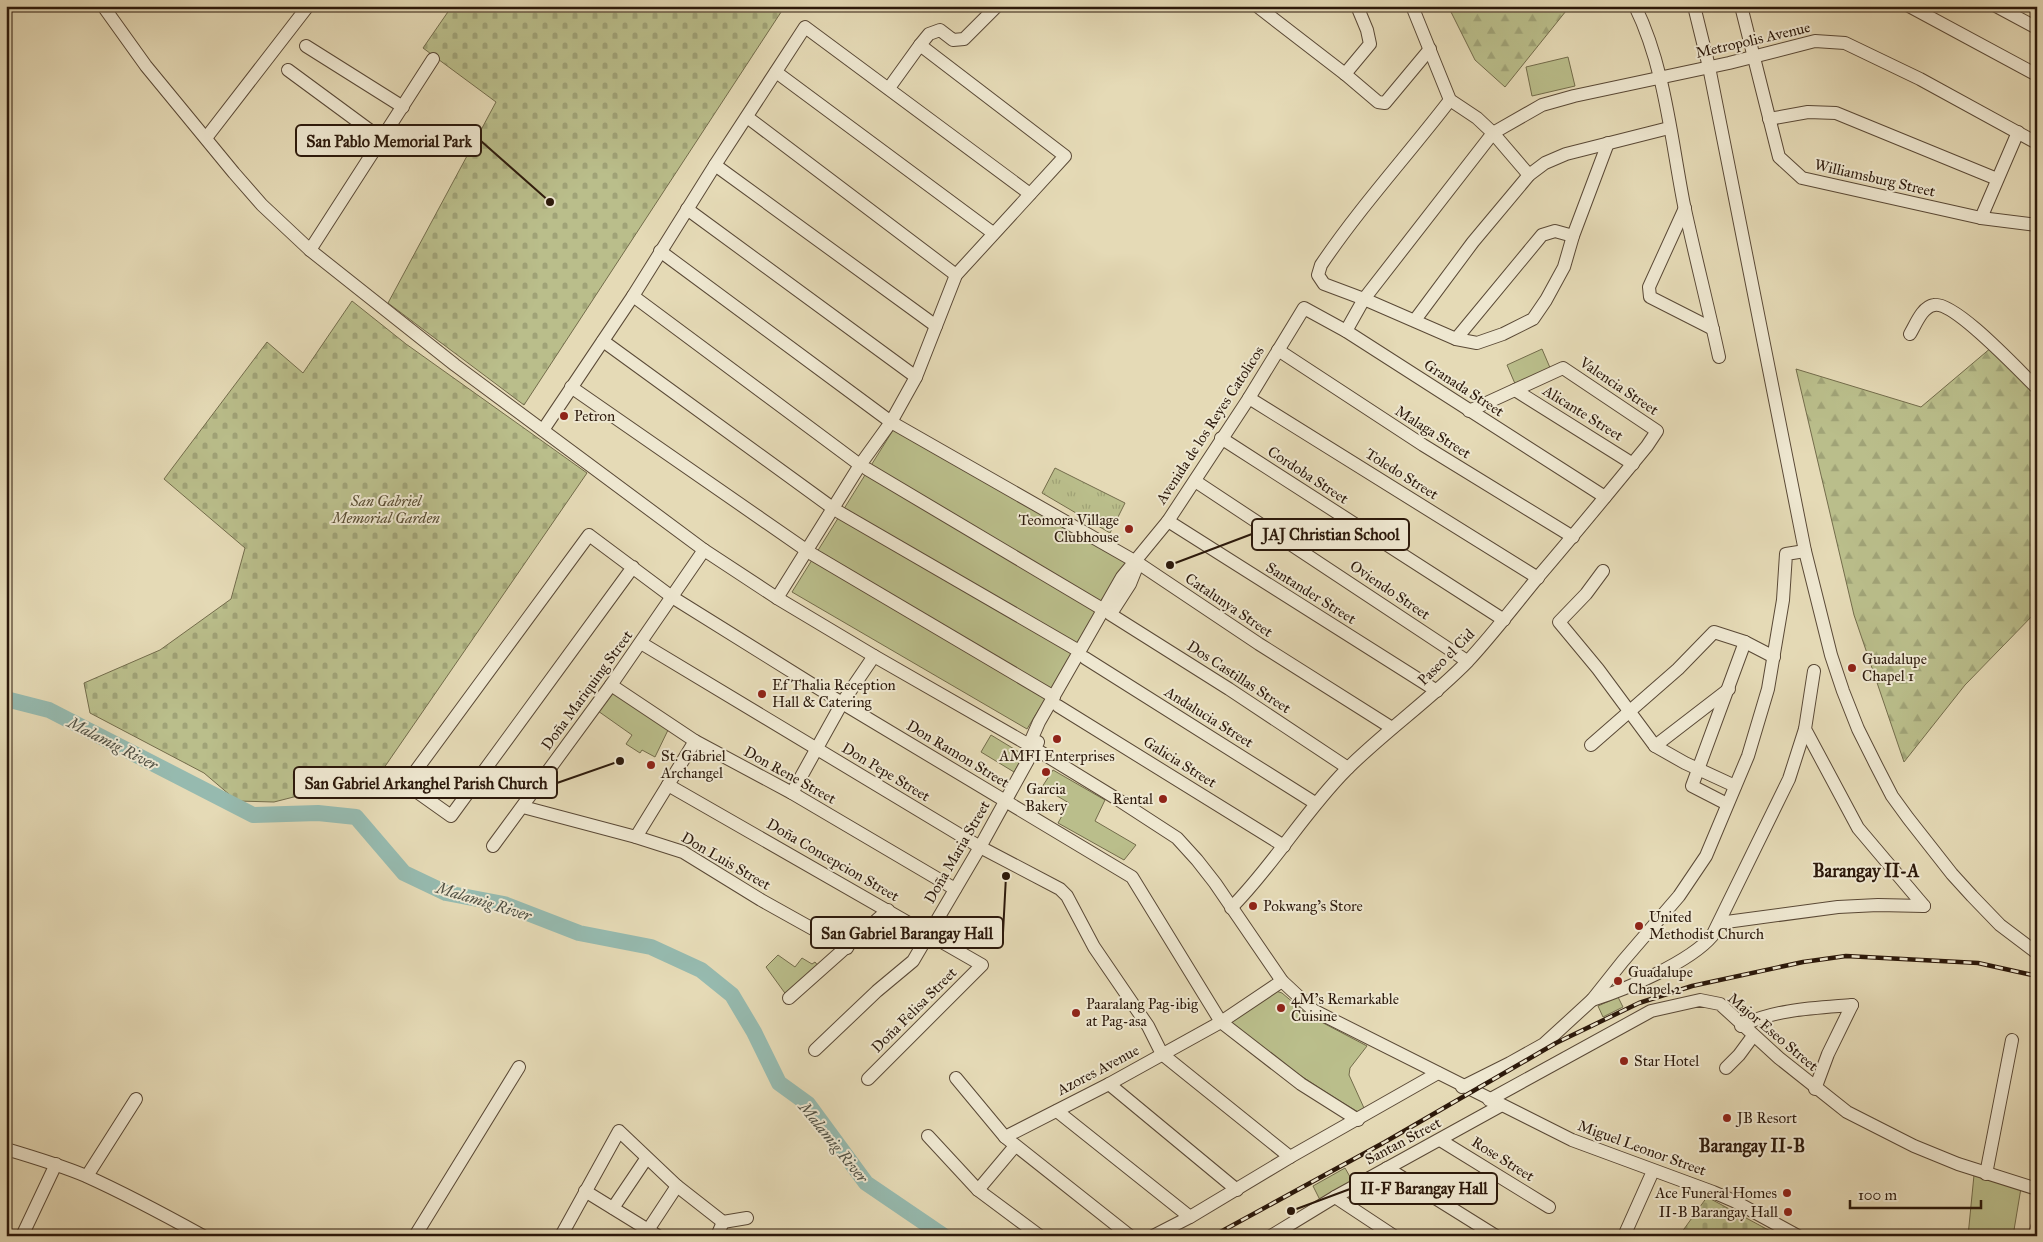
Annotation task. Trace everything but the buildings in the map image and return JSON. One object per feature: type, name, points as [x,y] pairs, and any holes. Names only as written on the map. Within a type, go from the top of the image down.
[{"type":"street","name":"Miguel Leonor Street","points":[[103,6],[146,66],[262,205],[310,250],[455,365],[704,550],[777,598],[1032,747],[1177,838],[1197,860],[1282,981],[1313,1010],[1572,1140],[1727,1198],[1798,1236]]},
{"type":"street","points":[[206,138],[308,6]]},
{"type":"street","points":[[888,88],[929,34],[940,30],[954,40],[964,39],[997,6]]},
{"type":"street","points":[[1257,6],[1378,102],[1385,103],[1430,49]]},
{"type":"street","points":[[1345,74],[1370,44],[1367,30],[1357,6]]},
{"type":"street","points":[[1412,6],[1450,100],[1477,118],[1493,133],[1529,175]]},
{"type":"street","points":[[1635,6],[1653,51],[1660,77],[1685,208],[1719,357]]},
{"type":"street","points":[[1694,6],[1709,67],[1805,551],[1831,655],[1843,691],[1858,729],[1892,796],[1965,889],[2000,925],[2037,953]]},
{"type":"street","name":"Williamsburg Street","points":[[1741,6],[1779,157],[1802,178],[1981,218],[2037,225]]},
{"type":"street","points":[[1909,6],[2037,74]]},
{"type":"street","points":[[1996,6],[2037,28]]},
{"type":"street","points":[[543,430],[633,296],[715,164],[805,27],[1030,194]]},
{"type":"street","name":"Metropolis Avenue","points":[[1493,133],[1542,105],[1816,41],[1845,43],[1920,79],[2037,143]]},
{"type":"street","points":[[777,598],[864,467],[916,377],[956,275],[1065,156],[920,45]]},
{"type":"street","points":[[306,46],[402,108]]},
{"type":"street","points":[[310,250],[433,59]]},
{"type":"street","points":[[288,70],[382,140]]},
{"type":"street","points":[[776,72],[993,234]]},
{"type":"street","points":[[1450,100],[1410,152],[1368,199],[1320,265],[1318,275],[1324,284],[1415,320],[1456,339],[1477,343],[1503,334],[1533,319],[1564,267],[1573,236],[1608,143]]},
{"type":"street","points":[[1769,119],[1808,112],[1836,113],[1997,179]]},
{"type":"street","points":[[747,117],[956,275]]},
{"type":"street","points":[[1415,320],[1473,242],[1529,175],[1545,163],[1566,154],[1669,128]]},
{"type":"street","points":[[1981,218],[2018,132]]},
{"type":"street","points":[[1346,331],[1364,299],[1493,133]]},
{"type":"street","points":[[715,164],[936,326]]},
{"type":"street","points":[[1685,208],[1649,287],[1650,297],[1713,330]]},
{"type":"street","points":[[687,209],[916,377]]},
{"type":"street","points":[[1456,339],[1542,235],[1555,231],[1573,236]]},
{"type":"street","name":"Catalunya Street","points":[[660,251],[891,422],[1137,560],[1259,644],[1392,728]]},
{"type":"street","name":"Dos Castillas Street","points":[[633,296],[864,467],[1107,612],[1229,689],[1348,768]]},
{"type":"street","points":[[1910,334],[1927,307],[1938,305],[1955,312],[1988,340],[2037,388]]},
{"type":"street","name":"Granada Street","points":[[1304,308],[1346,331],[1605,497]]},
{"type":"street","name":"Avenida de los Reyes Catolicos","points":[[1032,747],[1107,612],[1122,578],[1168,521],[1195,481],[1304,308]]},
{"type":"street","name":"Andalucia Street","points":[[603,341],[836,510],[1082,655],[1316,803]]},
{"type":"street","name":"Malaga Street","points":[[1278,350],[1423,445],[1573,538]]},
{"type":"street","name":"Valencia Street","points":[[1515,390],[1563,368],[1657,431]]},
{"type":"street","name":"Galicia Street","points":[[571,387],[809,552],[1056,702],[1284,846]]},
{"type":"street","points":[[1469,411],[1515,390]]},
{"type":"street","name":"Alicante Street","points":[[1515,390],[1633,464]]},
{"type":"street","name":"Toledo Street","points":[[1249,398],[1538,578]]},
{"type":"street","name":"Paseo el Cid","points":[[1231,908],[1284,846],[1316,803],[1348,768],[1437,691],[1504,620],[1633,464],[1657,431]]},
{"type":"street","name":"Cordoba Street","points":[[1221,438],[1504,620]]},
{"type":"street","name":"Oviendo Street","points":[[1195,481],[1467,661]]},
{"type":"street","name":"Santander Street","points":[[1168,521],[1306,610],[1437,691]]},
{"type":"street","name":"Don Ramon Street","points":[[633,567],[451,816],[406,784],[589,535],[633,567],[672,597],[842,703],[1132,877],[1220,1022]]},
{"type":"street","name":"Doña Mariquing Street","points":[[493,846],[641,643],[704,550]]},
{"type":"street","points":[[1468,1089],[1544,1044],[1592,1000],[1679,896],[1706,856],[1748,756],[1763,706],[1774,657],[1783,600],[1786,554],[1805,551]]},
{"type":"street","points":[[1603,570],[1586,594],[1559,622],[1598,668],[1654,746],[1685,763],[1735,786]]},
{"type":"street","points":[[1591,745],[1678,669],[1714,632],[1745,642],[1774,657]]},
{"type":"street","points":[[1727,804],[1692,786],[1745,642]]},
{"type":"street","name":"Don Pepe Street","points":[[641,643],[980,847],[1060,889],[1067,896],[1094,947],[1148,1026],[1162,1054]]},
{"type":"street","points":[[792,793],[842,703],[874,656]]},
{"type":"street","points":[[1592,1000],[1622,991],[1703,947],[1712,936],[1789,779],[1805,729],[1814,671]]},
{"type":"street","name":"Don Rene Street","points":[[611,685],[696,741],[792,793],[955,889]]},
{"type":"street","points":[[1654,746],[1728,689]]},
{"type":"street","points":[[1719,923],[1838,907],[1878,905],[1924,906],[1858,828],[1805,729]]},
{"type":"street","points":[[636,836],[696,741]]},
{"type":"street","name":"Doña Maria Street","points":[[815,1050],[877,991],[913,961],[980,847],[1032,747]]},
{"type":"street","name":"Doña Concepcion Street","points":[[668,785],[982,965]]},
{"type":"street","name":"Don Luis Street","points":[[523,807],[636,836],[691,856],[761,900],[847,948]]},
{"type":"street","points":[[789,998],[888,910]]},
{"type":"street","name":"Doña Felisa Street","points":[[868,1079],[982,965]]},
{"type":"street","name":"Azores Avenue","points":[[1005,1137],[1109,1084],[1220,1022],[1282,981]]},
{"type":"street","name":"Major Eseo Street","points":[[1494,1102],[1650,1011],[1700,1000],[1720,1004],[1741,1026],[1815,1089],[1847,1112],[1914,1146],[1986,1174],[2037,1189]]},
{"type":"street","points":[[1741,1026],[1754,1019],[1788,1012],[1852,1005],[1828,1054],[1815,1089]]},
{"type":"street","points":[[1220,1022],[1301,1084],[1358,1120]]},
{"type":"street","points":[[1726,1068],[1739,1055],[1753,1036]]},
{"type":"street","points":[[1986,1174],[2012,1040]]},
{"type":"street","points":[[1162,1054],[1290,1156]]},
{"type":"street","points":[[415,1236],[519,1067]]},
{"type":"street","points":[[1153,1236],[1190,1217],[1290,1156],[1358,1120],[1438,1073]]},
{"type":"street","points":[[956,1078],[1005,1137],[1130,1236]]},
{"type":"street","points":[[1109,1084],[1237,1190]]},
{"type":"street","points":[[87,1176],[136,1099]]},
{"type":"street","name":"Santan Street","points":[[1276,1235],[1334,1197],[1440,1140],[1494,1102]]},
{"type":"street","points":[[1057,1111],[1190,1217]]},
{"type":"street","points":[[562,1236],[619,1131],[646,1159],[723,1222],[747,1218]]},
{"type":"street","points":[[928,1136],[978,1190],[1040,1236]]},
{"type":"street","name":"Rose Street","points":[[1440,1140],[1549,1207]]},
{"type":"street","points":[[978,1190],[1015,1146]]},
{"type":"street","points":[[6,1148],[87,1176],[164,1214],[203,1236]]},
{"type":"street","points":[[613,1208],[646,1159]]},
{"type":"street","points":[[22,1236],[56,1164]]},
{"type":"street","points":[[1387,1168],[1496,1236]]},
{"type":"street","points":[[1624,1236],[1653,1171]]},
{"type":"street","points":[[585,1191],[653,1233],[677,1186]]},
{"type":"street","points":[[1334,1197],[1394,1236]]},
{"type":"street","points":[[717,1236],[723,1222]]},
{"type":"street","points":[[2035,1236],[2037,1227]]},
{"type":"green space","points":[[452,6],[785,6],[524,405],[388,303],[496,102],[423,48]]},
{"type":"green space","points":[[1448,6],[1570,6],[1505,87],[1475,60]]},
{"type":"green space","points":[[1568,57],[1575,86],[1532,96],[1526,67]]},
{"type":"green space","name":"San Gabriel Memorial Garden","points":[[352,301],[406,344],[587,473],[366,794],[325,789],[274,802],[237,801],[204,773],[90,713],[84,683],[160,650],[231,599],[245,548],[164,479],[267,342],[303,373]]},
{"type":"green space","points":[[1992,347],[2037,395],[2037,611],[1965,685],[1904,762],[1854,615],[1796,369],[1921,407]]},
{"type":"green space","points":[[1542,349],[1551,370],[1516,386],[1507,365]]},
{"type":"green space","points":[[895,427],[1128,563],[1027,729],[792,592]]},
{"type":"green space","points":[[1055,468],[1125,503],[1110,533],[1042,493]]},
{"type":"green space","points":[[613,692],[669,728],[655,757],[642,750],[640,753],[626,744],[632,735],[598,711]]},
{"type":"green space","points":[[991,735],[1024,755],[1014,772],[981,752]]},
{"type":"green space","points":[[1053,770],[1105,800],[1095,821],[1136,845],[1124,860],[1058,823],[1069,803],[1042,787]]},
{"type":"green space","points":[[778,955],[795,967],[802,958],[812,964],[815,962],[820,968],[787,996],[766,967]]},
{"type":"green space","points":[[1276,991],[1282,993],[1308,1015],[1367,1046],[1350,1068],[1349,1075],[1364,1108],[1358,1112],[1276,1059],[1230,1023]]},
{"type":"green space","points":[[1618,997],[1623,1007],[1603,1017],[1598,1006]]},
{"type":"green space","points":[[1345,1168],[1353,1182],[1320,1200],[1313,1186]]},
{"type":"green space","points":[[1974,1175],[2021,1188],[2013,1236],[1968,1236]]},
{"type":"green space","points":[[1707,1197],[1774,1233],[1780,1236],[1679,1236]]},
{"type":"waterway","name":"Malamig River","points":[[6,699],[49,710],[253,815],[318,813],[356,817],[404,873],[446,893],[504,904],[579,933],[651,947],[701,970],[732,995],[754,1032],[779,1083],[808,1104],[866,1183],[944,1236]]},
{"type":"railway","points":[[1213,1236],[1385,1142],[1556,1043],[1639,1003],[1692,986],[1803,962],[1846,956],[1978,963],[2037,976]]},
{"type":"place","name":"San Pablo Memorial Park","points":[[550,202]]},
{"type":"place","name":"Petron","points":[[564,416]]},
{"type":"place","name":"Teomora Village Clubhouse","points":[[1129,529]]},
{"type":"place","name":"JAJ Christian School","points":[[1170,565]]},
{"type":"place","name":"Guadalupe Chapel 1","points":[[1852,668]]},
{"type":"place","name":"Ef Thalia Reception Hall & Catering","points":[[762,694]]},
{"type":"place","name":"AMFI Enterprises","points":[[1057,739]]},
{"type":"place","name":"San Gabriel Arkanghel Parish Church","points":[[620,761]]},
{"type":"place","name":"St. Gabriel Archangel","points":[[651,765]]},
{"type":"place","name":"Garcia Bakery","points":[[1046,772]]},
{"type":"place","name":"Rental","points":[[1163,799]]},
{"type":"place","name":"San Gabriel Barangay Hall","points":[[1006,876]]},
{"type":"place","name":"Pokwang's Store","points":[[1253,906]]},
{"type":"place","name":"United Methodist Church","points":[[1639,926]]},
{"type":"place","name":"Guadalupe Chapel 2","points":[[1618,981]]},
{"type":"place","name":"4M's Remarkable Cuisine","points":[[1281,1008]]},
{"type":"place","name":"Paaralang Pag-ibig at Pag-asa","points":[[1076,1013]]},
{"type":"place","name":"Star Hotel","points":[[1624,1061]]},
{"type":"place","name":"JB Resort","points":[[1727,1118]]},
{"type":"place","name":"Ace Funeral Homes","points":[[1787,1193]]},
{"type":"place","name":"II-F Barangay Hall","points":[[1291,1211]]},
{"type":"place","name":"II-B Barangay Hall","points":[[1788,1212]]},
{"type":"district","name":"Barangay II-A","points":[[1866,871]]},
{"type":"district","name":"Barangay II-B","points":[[1752,1146]]}]
